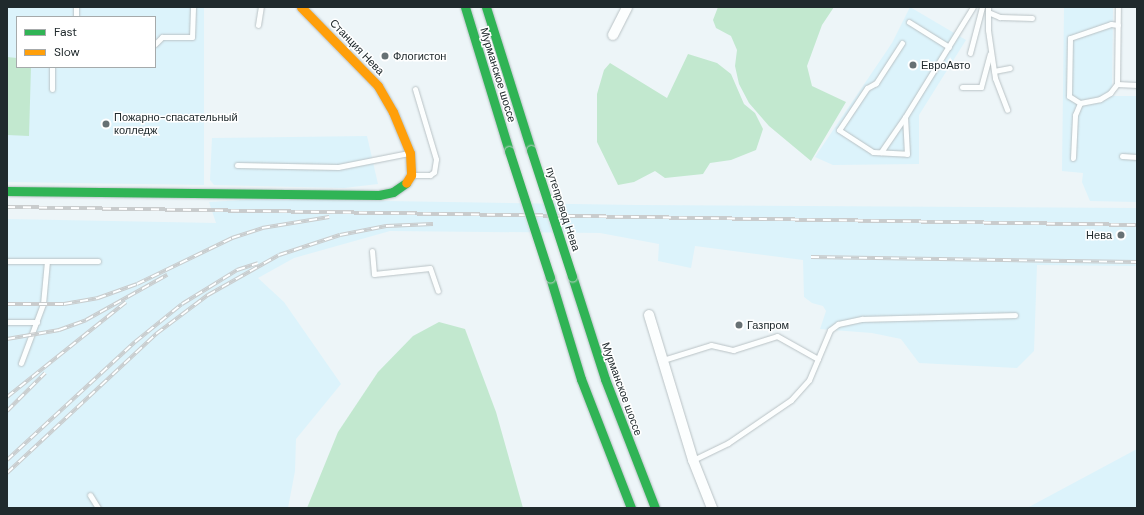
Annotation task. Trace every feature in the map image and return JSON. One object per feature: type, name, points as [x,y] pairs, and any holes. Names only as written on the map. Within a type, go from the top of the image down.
[{"type":"main road","name":"Станция Нева","points":[[301,7],[359,64],[378,86],[393,112],[410,152]]},
{"type":"main road","name":"Мурманское шоссе","points":[[465,7],[581,379],[631,508]]},
{"type":"main road","name":"Мурманское шоссе","points":[[486,7],[531,150]]},
{"type":"main road","name":"путепровод Нева","points":[[531,150],[572,276]]},
{"type":"main road","points":[[7,191],[379,195],[393,192],[406,184],[411,175],[410,152]]},
{"type":"main road","name":"Мурманское шоссе","points":[[572,276],[605,379],[655,508]]},
{"type":"street","points":[[613,35],[628,7]]},
{"type":"street","points":[[649,315],[693,460],[712,508]]},
{"type":"lane","points":[[156,43],[162,37],[192,37],[193,7]]},
{"type":"lane","points":[[258,25],[261,7]]},
{"type":"lane","points":[[881,152],[905,117],[973,7]]},
{"type":"lane","points":[[970,53],[982,7]]},
{"type":"lane","points":[[1118,7],[1118,25],[1117,84],[1110,93],[1100,98],[1080,103],[1069,96],[1070,38],[1111,24],[1118,25]]},
{"type":"lane","points":[[988,9],[1000,17],[1032,18]]},
{"type":"lane","points":[[988,9],[990,51],[1001,98],[1007,110]]},
{"type":"lane","points":[[909,22],[949,47]]},
{"type":"lane","points":[[902,43],[876,84],[867,88],[839,130],[873,152],[907,154],[905,117]]},
{"type":"lane","points":[[962,87],[981,87],[990,51]]},
{"type":"lane","points":[[52,68],[52,89]]},
{"type":"lane","points":[[994,71],[1010,68]]},
{"type":"lane","points":[[1117,84],[1137,85]]},
{"type":"lane","points":[[411,175],[430,175],[434,172],[436,159],[415,89]]},
{"type":"lane","points":[[1073,158],[1075,115],[1080,103]]},
{"type":"lane","points":[[237,165],[338,167],[410,152]]},
{"type":"lane","points":[[1122,156],[1137,157]]},
{"type":"lane","points":[[372,251],[374,274],[430,268],[438,291]]},
{"type":"lane","points":[[7,260],[98,261]]},
{"type":"lane","points":[[21,363],[37,322],[47,282],[47,261]]},
{"type":"lane","points":[[693,460],[728,443],[791,400],[809,380],[830,330],[838,324],[862,320],[1015,315]]},
{"type":"lane","points":[[7,322],[37,322]]},
{"type":"lane","points":[[663,360],[711,345],[733,350],[777,336],[818,359]]},
{"type":"lane","points":[[90,495],[98,508]]},
{"type":"shaded area","name":"Пожарно-спасательный колледж","points":[[7,7],[204,7],[204,185],[7,182]]},
{"type":"shaded area","points":[[910,7],[966,40],[919,115],[919,164],[833,165],[815,157],[892,43]]},
{"type":"shaded area","points":[[1064,7],[1113,7],[1112,96],[1137,96],[1137,202],[1090,201],[1082,182],[1083,173],[1062,171]]},
{"type":"shaded area","points":[[367,136],[378,184],[344,188],[214,185],[210,180],[212,138]]},
{"type":"shaded area","points":[[260,199],[637,205],[1137,208],[1137,266],[1037,265],[1034,351],[1017,368],[919,363],[901,339],[872,333],[820,329],[826,311],[823,306],[812,303],[804,297],[803,260],[695,246],[691,268],[658,261],[659,244],[600,233],[390,231],[294,258],[258,278],[284,302],[341,384],[296,439],[295,471],[288,508],[7,508],[7,219],[216,223],[209,202]]},
{"type":"shaded area","points":[[1137,449],[1137,508],[1027,508]]},
{"type":"green space","points":[[718,7],[834,7],[822,25],[807,66],[812,86],[846,102],[811,161],[769,126],[749,103],[739,84],[735,66],[737,50],[731,36],[716,28],[713,20]]},
{"type":"green space","points":[[688,54],[717,63],[731,74],[744,104],[755,113],[763,129],[756,150],[731,160],[710,163],[703,174],[665,178],[655,171],[634,182],[618,185],[597,142],[597,94],[604,70],[610,63],[667,98]]},
{"type":"green space","points":[[7,57],[16,58],[16,68],[31,68],[29,136],[7,135]]},
{"type":"green space","points":[[439,322],[465,329],[496,412],[523,508],[307,508],[338,432],[378,372],[413,336]]},
{"type":"railway","points":[[7,207],[1137,225]]},
{"type":"railway","points":[[7,304],[64,304],[98,298],[137,284],[232,238],[262,228],[329,217]]},
{"type":"railway","points":[[7,473],[156,334],[208,295],[279,255],[340,235],[386,226],[433,224]]},
{"type":"railway","points":[[811,257],[1137,262]]},
{"type":"railway","points":[[7,460],[135,342],[182,304],[237,270],[258,263]]},
{"type":"railway","points":[[7,339],[59,330],[86,320],[167,275]]},
{"type":"railway","points":[[7,397],[126,302]]},
{"type":"railway","points":[[7,411],[45,373]]},
{"type":"traffic: fast","points":[[465,7],[509,151]]},
{"type":"traffic: fast","points":[[486,7],[531,150]]},
{"type":"traffic: fast","points":[[531,150],[572,276]]},
{"type":"traffic: fast","points":[[509,151],[550,277]]},
{"type":"traffic: fast","points":[[7,191],[379,195],[393,192],[406,183]]},
{"type":"traffic: fast","points":[[572,276],[605,379],[655,508]]},
{"type":"traffic: fast","points":[[550,277],[581,379],[631,508]]},
{"type":"traffic: slow","points":[[301,7],[378,86],[393,112],[410,153],[411,175],[406,183]]},
{"type":"place","name":"Флогистон","points":[[385,56]]},
{"type":"place","name":"ЕвроАвто","points":[[913,65]]},
{"type":"place","name":"Пожарно-спасательный колледж","points":[[106,124]]},
{"type":"place","name":"Нева","points":[[1121,235]]},
{"type":"place","name":"Газпром","points":[[739,325]]}]
